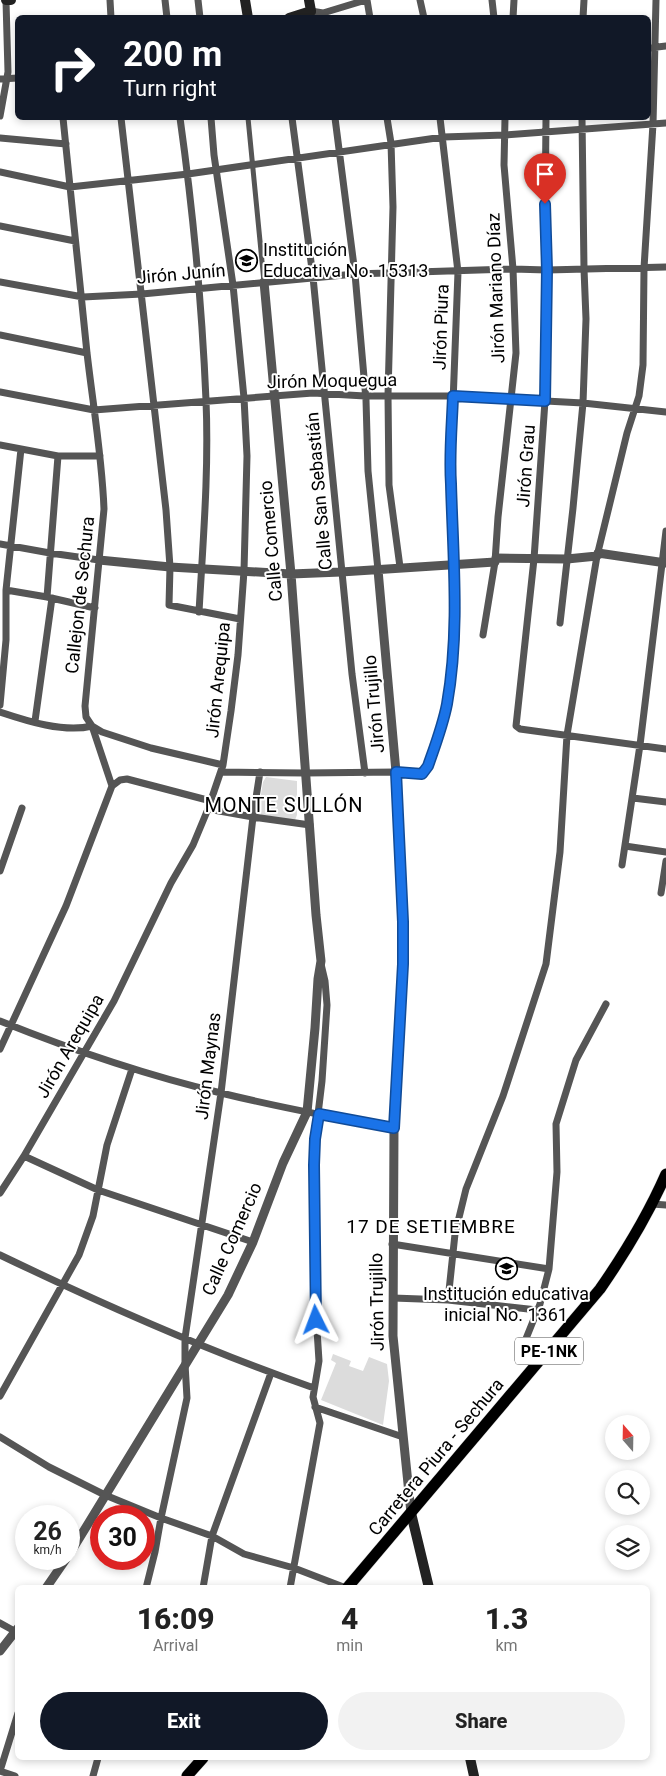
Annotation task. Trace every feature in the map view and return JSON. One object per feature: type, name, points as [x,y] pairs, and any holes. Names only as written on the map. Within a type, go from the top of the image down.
[{"type":"main road","points":[[6,0],[11,0]]},
{"type":"main road","points":[[245,0],[248,15]]},
{"type":"main road","points":[[309,0],[316,14]]},
{"type":"main road","name":"Carretera Piura - Sechura","points":[[350,1585],[600,1289],[633,1238],[666,1174]]},
{"type":"main road","name":"Jirón Trujillo","points":[[411,1513],[428,1585]]},
{"type":"main road","points":[[187,1776],[201,1760]]},
{"type":"main road","points":[[470,1760],[474,1776]]},
{"type":"street","points":[[0,116],[3,79],[8,72],[6,0]]},
{"type":"street","points":[[110,0],[111,15]]},
{"type":"street","points":[[165,0],[167,15]]},
{"type":"street","points":[[198,0],[200,15]]},
{"type":"street","points":[[316,14],[367,0],[370,15]]},
{"type":"street","points":[[420,0],[423,15]]},
{"type":"street","points":[[492,0],[494,15]]},
{"type":"street","points":[[513,15],[514,0]]},
{"type":"street","points":[[583,15],[584,0]]},
{"type":"street","points":[[448,1300],[455,1234],[466,1189],[503,1096],[546,964],[560,852],[567,735],[597,555],[627,433],[639,396],[643,365],[644,268],[653,124],[652,48],[656,0]]},
{"type":"street","points":[[652,48],[666,46]]},
{"type":"street","name":"Callejon de Sechura","points":[[63,120],[75,241],[83,297],[87,352],[100,456],[104,509],[85,706],[86,717],[92,726],[112,786]]},
{"type":"street","points":[[121,120],[165,501],[170,567],[169,605],[240,618]]},
{"type":"street","points":[[180,120],[188,174],[199,288],[206,400],[206,484],[200,612]]},
{"type":"street","name":"Jirón Arequipa","points":[[0,1192],[24,1156],[114,1001],[171,883],[193,845],[222,768],[231,711],[244,571],[247,456],[244,398],[233,285],[216,170],[211,120]]},
{"type":"street","name":"Calle Comercio","points":[[248,120],[291,574],[316,915],[325,981],[326,1005],[314,1165],[314,1283],[319,1352],[312,1397],[320,1423],[291,1585]]},
{"type":"street","name":"Calle San Sebastián","points":[[292,120],[314,277],[341,572],[365,773]]},
{"type":"street","name":"Jirón Trujillo","points":[[335,120],[355,274],[365,396],[368,471],[396,772],[403,947],[394,1128],[392,1298],[394,1361],[411,1513]]},
{"type":"street","points":[[387,120],[391,143],[393,207],[390,273],[388,485],[400,567]]},
{"type":"street","name":"Jirón Piura","points":[[396,772],[422,774],[428,766],[446,705],[451,669],[455,564],[450,482],[458,272],[440,120]]},
{"type":"street","name":"Jirón Mariano Díaz","points":[[483,635],[496,560],[498,517],[516,353],[513,269],[504,165],[505,120]]},
{"type":"street","name":"Jirón Grau","points":[[546,120],[545,223],[547,270],[545,401],[534,559],[516,726],[520,729],[567,735]]},
{"type":"street","points":[[560,623],[583,403],[586,319],[582,120]]},
{"type":"street","points":[[0,172],[70,187],[129,182],[442,137],[505,135],[666,123]]},
{"type":"street","points":[[0,138],[66,144]]},
{"type":"street","points":[[0,226],[75,241]]},
{"type":"street","name":"Jirón Junín","points":[[0,282],[83,297],[142,294],[355,274],[513,269],[666,268]]},
{"type":"street","points":[[0,335],[87,352]]},
{"type":"street","name":"Jirón Moquegua","points":[[0,392],[94,410],[206,400],[325,394],[453,396],[583,403],[666,412]]},
{"type":"street","points":[[0,445],[58,456],[100,456]]},
{"type":"street","points":[[0,705],[6,640],[6,590],[20,449]]},
{"type":"street","points":[[35,721],[49,597],[50,553],[58,456]]},
{"type":"street","points":[[622,865],[633,798],[664,563],[666,531]]},
{"type":"street","points":[[0,544],[99,560],[170,567],[291,574],[378,570],[496,560],[567,559],[597,555],[664,563]]},
{"type":"street","points":[[6,590],[49,597],[94,608]]},
{"type":"street","points":[[0,712],[76,729],[92,726],[102,732],[151,748],[222,768],[260,772],[396,772]]},
{"type":"street","points":[[567,735],[666,749]]},
{"type":"street","name":"Jirón Maynas","points":[[147,1585],[187,1398],[186,1338],[221,1093],[253,817],[260,772]]},
{"type":"street","points":[[0,1049],[66,906],[112,786],[120,780],[127,779],[211,801]]},
{"type":"street","points":[[633,798],[666,802]]},
{"type":"street","points":[[0,871],[22,808]]},
{"type":"street","points":[[208,809],[310,825]]},
{"type":"street","points":[[625,846],[666,852]]},
{"type":"street","points":[[661,893],[666,860]]},
{"type":"street","name":"Calle Comercio","points":[[80,1537],[228,1295],[253,1242],[283,1163],[307,1112],[321,961]]},
{"type":"street","points":[[523,1346],[538,1310],[549,1269],[556,1172],[556,1124],[576,1060],[606,1004]]},
{"type":"street","points":[[0,1021],[85,1053],[221,1093],[307,1112],[394,1128]]},
{"type":"street","points":[[0,1396],[79,1256],[93,1216],[107,1145],[132,1068]]},
{"type":"street","points":[[24,1156],[98,1190],[253,1242]]},
{"type":"street","points":[[652,1204],[666,1205]]},
{"type":"street","points":[[392,1244],[549,1269]]},
{"type":"street","points":[[0,1255],[186,1338],[271,1373],[314,1388]]},
{"type":"street","points":[[392,1298],[448,1300],[538,1310]]},
{"type":"street","points":[[204,1585],[212,1536],[271,1373]]},
{"type":"street","points":[[315,1407],[403,1437]]},
{"type":"street","points":[[0,1437],[49,1467],[105,1495],[212,1536],[244,1554],[294,1568],[339,1585]]},
{"type":"street","points":[[48,1585],[58,1570]]},
{"type":"street","points":[[0,1623],[15,1630]]},
{"type":"street","points":[[0,1651],[15,1633]]},
{"type":"street","points":[[15,1723],[0,1771],[15,1776]]},
{"type":"street","points":[[93,1776],[97,1760]]},
{"type":"shaded area","points":[[266,777],[297,781],[297,815],[295,820],[263,816],[258,812],[263,782]]},
{"type":"shaded area","points":[[333,1354],[351,1361],[349,1366],[363,1371],[369,1357],[387,1364],[389,1381],[383,1425],[321,1400],[336,1363],[331,1360]]},
{"type":"place","name":"Institución Educativa No. 15313","points":[[247,260]]},
{"type":"place","name":"Institución educativa inicial No. 1361","points":[[506,1269]]},
{"type":"district","name":"MONTE SULLÓN","points":[[284,805]]},
{"type":"district","name":"17 DE SETIEMBRE","points":[[431,1226]]},
{"type":"route","points":[[316,1320],[314,1283],[314,1165],[315,1139],[319,1114],[394,1128],[403,964],[403,922],[396,772],[422,774],[428,766],[446,705],[451,669],[455,600],[455,564],[450,482],[453,396],[545,401],[547,270],[545,204]]}]
